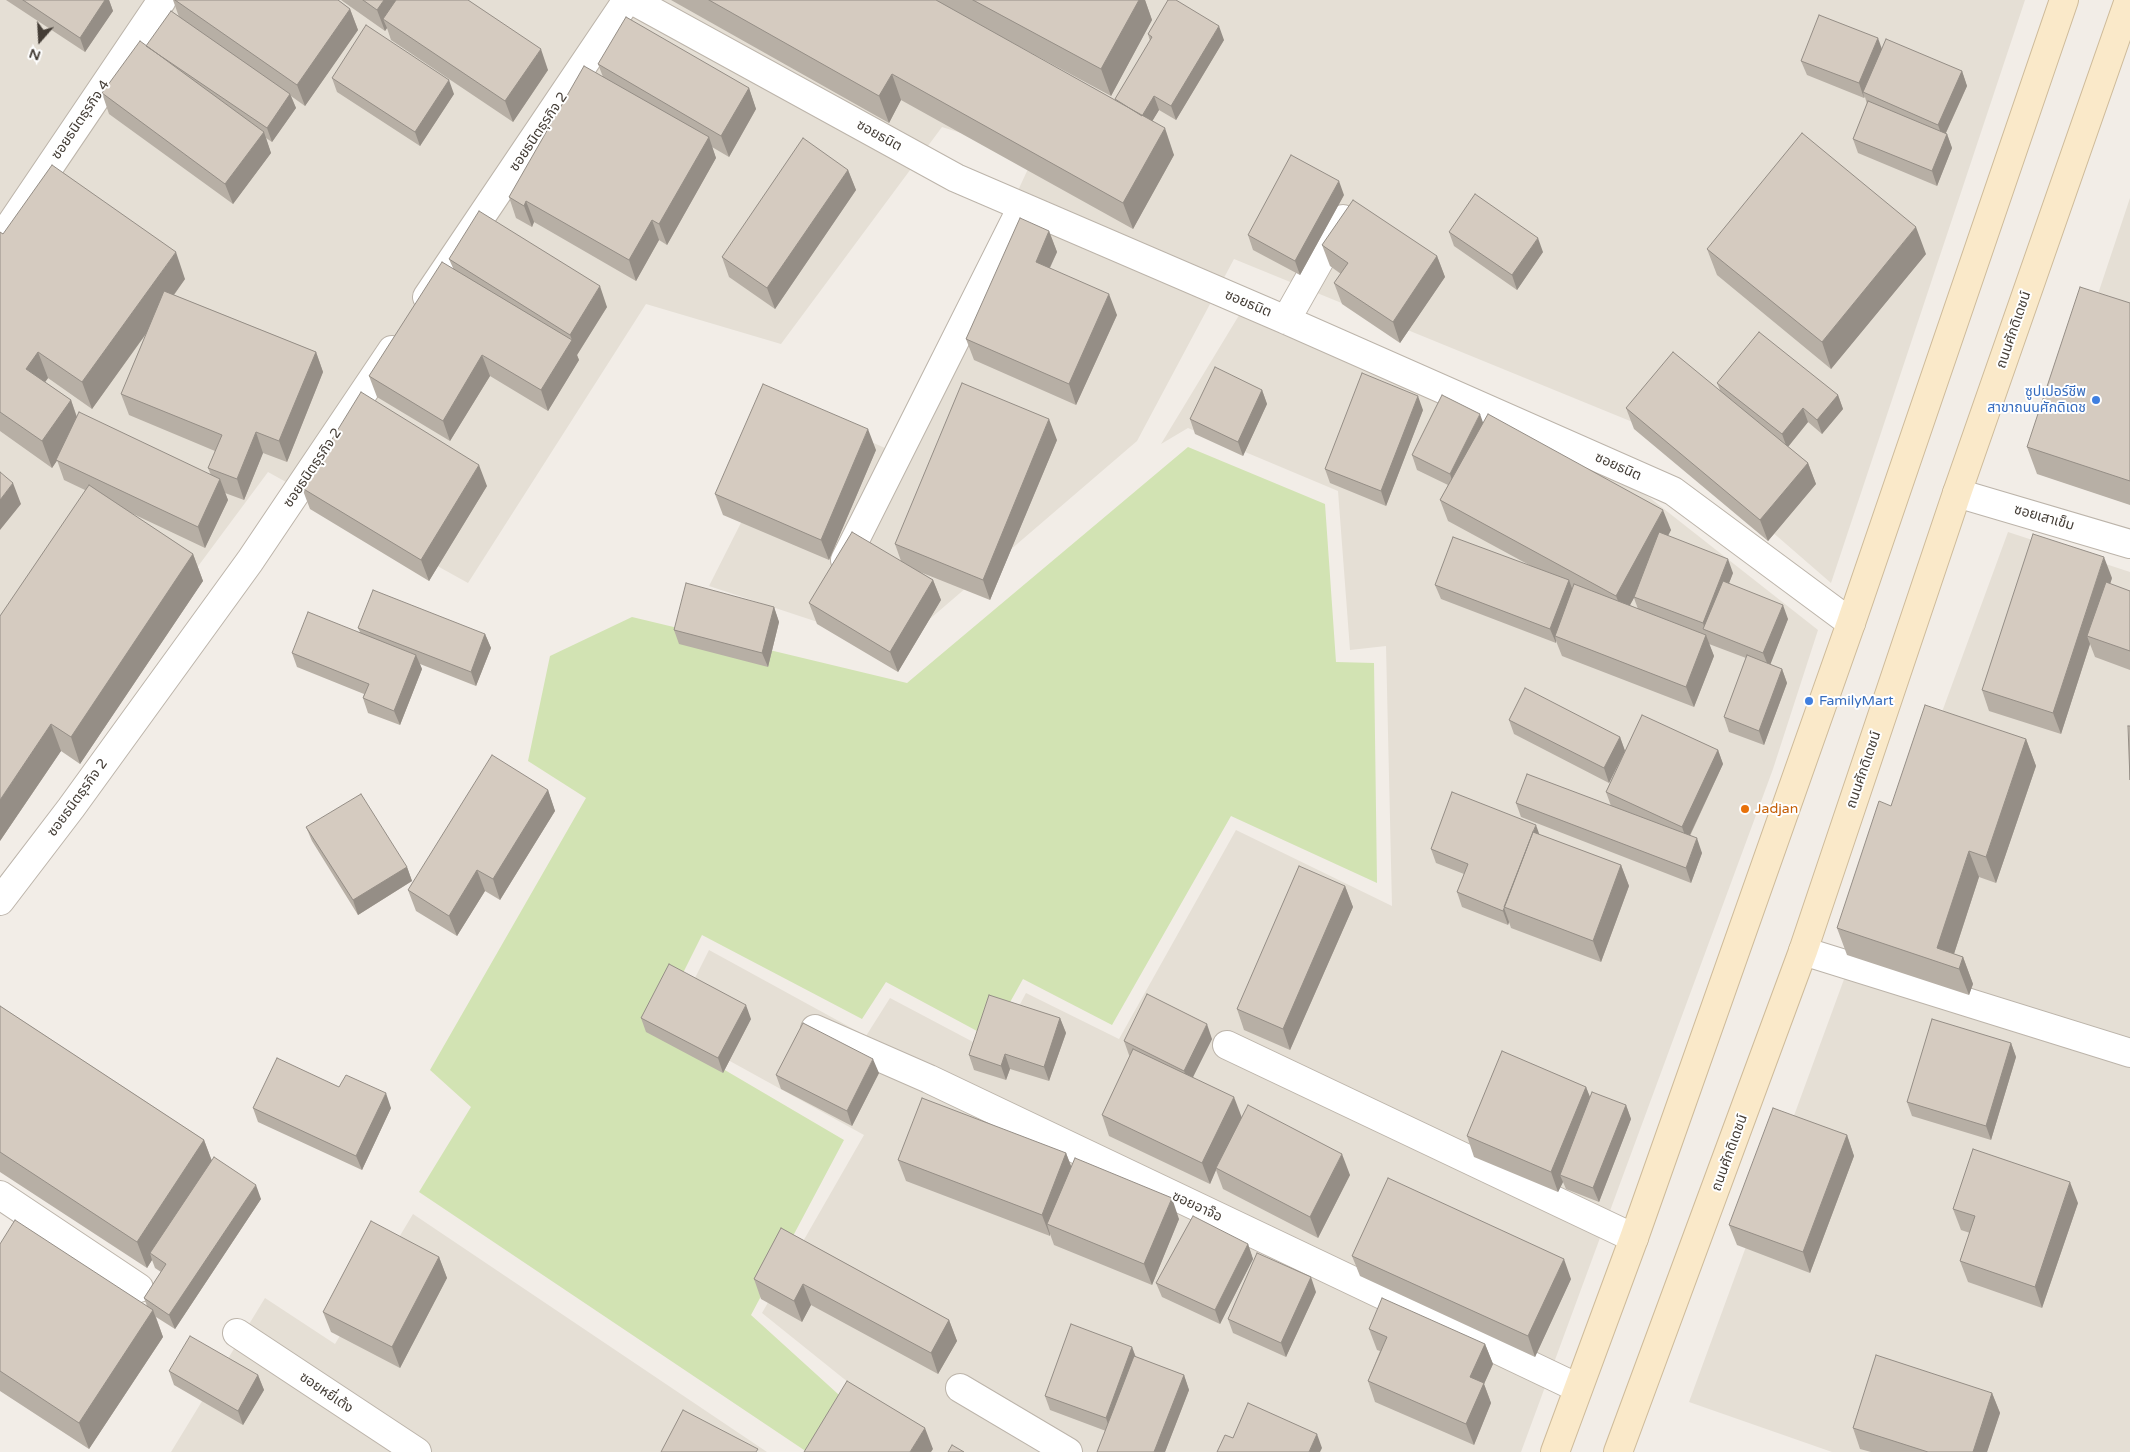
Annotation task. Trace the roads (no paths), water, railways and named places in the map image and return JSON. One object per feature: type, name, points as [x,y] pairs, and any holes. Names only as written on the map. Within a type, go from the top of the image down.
[{"type":"main road","points":[[1556,1452],[1634,1238],[1851,623],[2064,0]]},
{"type":"main road","name":"ถนนศักดิเดชน์","points":[[1618,1452],[1802,951],[1957,493],[2129,0]]},
{"type":"street","name":"ซอยธนิตธุรกิจ 4","points":[[0,240],[162,0]]},
{"type":"street","name":"ซอยธนิตธุรกิจ 2","points":[[0,901],[71,808],[250,561],[627,0]]},
{"type":"street","name":"ซอยธนิต","points":[[632,0],[956,178],[1286,320],[1673,491],[1851,623]]},
{"type":"street","points":[[1286,320],[1352,203]]},
{"type":"street","points":[[845,560],[1022,207]]},
{"type":"street","name":"ซอยเสาเข็ม","points":[[1957,493],[2130,544]]},
{"type":"street","points":[[1802,951],[2130,1053]]},
{"type":"street","name":"ซอยอาจ๊อ","points":[[815,1029],[938,1084],[1578,1388]]},
{"type":"street","points":[[1227,1045],[1634,1238]]},
{"type":"street","points":[[0,1195],[139,1288]]},
{"type":"street","name":"ซอยหยี่เต้ง","points":[[236,1333],[417,1452]]},
{"type":"street","points":[[960,1388],[1068,1452]]},
{"type":"place","name":"ซูปเปอร์ชีพ สาขาถนนศักดิเดช","points":[[2096,400]]},
{"type":"place","name":"FamilyMart","points":[[1809,701]]},
{"type":"place","name":"Jadjan","points":[[1745,809]]}]
